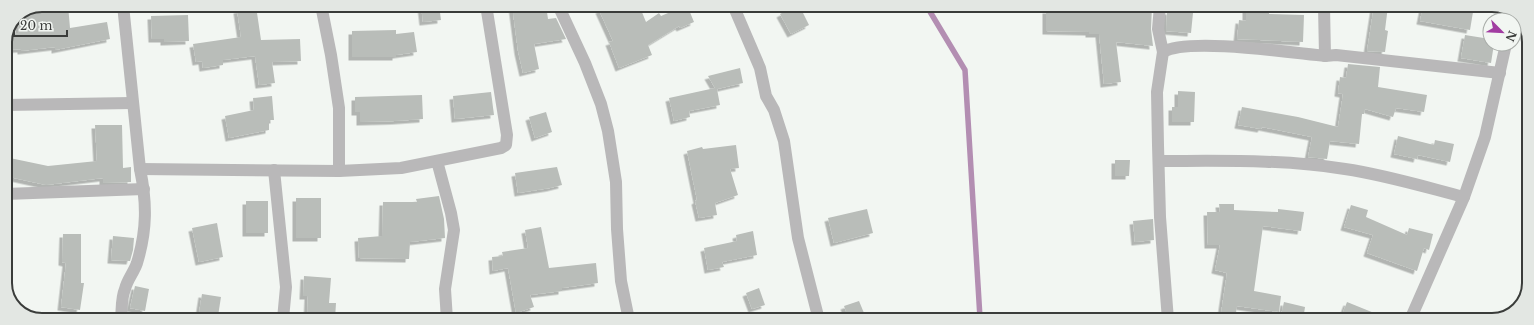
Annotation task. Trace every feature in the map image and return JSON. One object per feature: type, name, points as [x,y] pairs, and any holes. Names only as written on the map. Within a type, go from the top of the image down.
[{"type":"street","points":[[122,313],[124,289],[136,265],[144,234],[146,205],[132,103],[124,12]]},
{"type":"street","points":[[322,12],[339,108],[339,171]]},
{"type":"street","points":[[140,168],[339,171],[401,168],[502,148],[506,145],[507,135],[487,12]]},
{"type":"street","points":[[561,12],[601,104],[608,131],[616,182],[617,230],[621,281],[628,313]]},
{"type":"street","points":[[736,12],[760,68],[766,96],[774,110],[784,140],[798,238],[817,313]]},
{"type":"street","points":[[1159,12],[1158,29],[1163,52],[1157,92],[1160,161],[1160,217],[1167,313]]},
{"type":"street","points":[[1324,12],[1325,56]]},
{"type":"street","points":[[1163,52],[1184,47],[1231,47],[1325,56],[1336,55],[1500,73]]},
{"type":"street","points":[[1413,313],[1464,197],[1486,137],[1504,52]]},
{"type":"street","points":[[12,105],[132,103]]},
{"type":"street","points":[[437,161],[454,230],[445,289],[447,313]]},
{"type":"street","points":[[1160,161],[1254,162],[1311,165],[1345,169],[1383,176],[1464,197]]},
{"type":"street","points":[[274,170],[286,287],[284,313]]},
{"type":"street","points":[[12,194],[144,189]]},
{"type":"building","points":[[42,12],[69,12],[70,28],[107,22],[110,39],[55,50],[55,47],[21,51],[21,49],[12,50],[14,34],[19,33],[18,24],[25,17],[31,14]]},
{"type":"building","points":[[237,12],[257,12],[261,40],[300,39],[301,61],[272,62],[275,83],[259,85],[255,56],[223,60],[223,65],[203,68],[202,61],[196,62],[193,44],[241,37]]},
{"type":"building","points":[[422,12],[440,12],[441,20],[423,22]]},
{"type":"building","points":[[513,12],[547,12],[548,19],[556,18],[566,39],[534,44],[539,69],[523,73],[518,51]]},
{"type":"building","points":[[600,12],[642,12],[646,22],[659,13],[661,16],[670,12],[690,12],[694,22],[680,28],[679,26],[648,45],[652,55],[619,68],[609,42],[613,41]]},
{"type":"building","points":[[784,12],[802,12],[809,25],[791,34],[780,14]]},
{"type":"building","points":[[1046,12],[1152,12],[1151,29],[1153,46],[1116,42],[1121,82],[1104,84],[1099,34],[1089,34],[1089,32],[1046,31]]},
{"type":"building","points":[[1167,12],[1193,13],[1191,33],[1166,31]]},
{"type":"building","points":[[1246,12],[1304,15],[1303,42],[1237,39],[1239,20],[1246,21]]},
{"type":"building","points":[[1373,12],[1387,12],[1385,30],[1388,31],[1385,52],[1367,51]]},
{"type":"building","points":[[1422,12],[1473,12],[1470,30],[1420,21]]},
{"type":"building","points":[[188,15],[189,41],[164,42],[164,39],[152,39],[151,16]]},
{"type":"building","points":[[396,30],[396,34],[414,32],[417,52],[396,55],[396,57],[352,57],[352,31]]},
{"type":"building","points":[[1465,35],[1482,38],[1482,52],[1493,52],[1491,63],[1461,58]]},
{"type":"building","points":[[1348,64],[1380,67],[1378,87],[1427,95],[1424,112],[1396,108],[1393,117],[1365,109],[1364,114],[1362,114],[1359,144],[1330,141],[1327,159],[1308,157],[1312,137],[1262,127],[1261,129],[1238,125],[1242,107],[1298,117],[1338,127],[1343,94],[1338,93],[1340,77],[1346,78]]},
{"type":"building","points":[[740,68],[743,83],[717,89],[720,105],[689,111],[690,117],[674,121],[669,98],[715,88],[708,76]]},
{"type":"building","points":[[1178,91],[1195,92],[1194,122],[1172,122],[1172,107],[1178,107]]},
{"type":"building","points":[[491,92],[494,115],[455,119],[453,96]]},
{"type":"building","points":[[422,95],[423,119],[360,122],[360,112],[355,112],[355,97]]},
{"type":"building","points":[[272,96],[274,120],[269,120],[269,130],[229,138],[225,116],[254,110],[253,98]]},
{"type":"building","points":[[546,112],[552,132],[535,138],[529,117]]},
{"type":"building","points":[[95,125],[122,125],[123,168],[131,167],[131,182],[103,183],[103,178],[46,185],[12,178],[12,158],[48,166],[97,161]]},
{"type":"building","points":[[1398,136],[1434,145],[1435,140],[1454,144],[1450,162],[1418,155],[1417,159],[1394,154]]},
{"type":"building","points":[[736,145],[739,168],[730,169],[738,195],[715,203],[717,215],[699,218],[695,201],[697,200],[687,151],[702,147],[703,149]]},
{"type":"building","points":[[1115,160],[1130,160],[1129,176],[1115,176]]},
{"type":"building","points":[[557,167],[562,185],[518,193],[515,173]]},
{"type":"building","points":[[439,196],[444,219],[445,238],[410,242],[409,259],[359,258],[358,238],[382,236],[383,202],[417,202],[416,199]]},
{"type":"building","points":[[296,198],[321,198],[321,238],[296,238]]},
{"type":"building","points":[[246,201],[268,201],[268,233],[246,233]]},
{"type":"building","points":[[1219,204],[1234,204],[1234,210],[1278,212],[1278,209],[1304,212],[1301,231],[1263,226],[1254,291],[1281,296],[1279,312],[1237,306],[1236,313],[1221,313],[1227,273],[1215,270],[1220,245],[1208,245],[1207,212],[1220,212]]},
{"type":"building","points":[[1351,205],[1368,210],[1366,217],[1407,235],[1409,228],[1433,234],[1429,250],[1424,248],[1417,271],[1367,253],[1373,235],[1344,227]]},
{"type":"building","points":[[867,209],[873,233],[834,243],[828,218]]},
{"type":"building","points":[[1153,219],[1154,240],[1135,242],[1133,221]]},
{"type":"building","points":[[217,223],[223,257],[199,262],[192,228]]},
{"type":"building","points":[[541,227],[549,268],[596,263],[598,283],[562,288],[562,291],[530,295],[534,307],[516,313],[508,268],[493,271],[492,257],[503,256],[502,252],[528,248],[525,230]]},
{"type":"building","points":[[753,231],[757,255],[722,262],[724,267],[708,270],[704,248],[737,241],[736,235]]},
{"type":"building","points":[[63,234],[81,234],[81,283],[84,283],[80,310],[61,307],[66,263],[62,262]]},
{"type":"building","points":[[113,236],[134,238],[130,261],[111,260]]},
{"type":"building","points":[[304,276],[331,278],[329,303],[336,303],[335,313],[307,313],[308,296],[303,296]]},
{"type":"building","points":[[135,286],[149,289],[145,311],[130,308]]},
{"type":"building","points":[[759,288],[765,305],[752,309],[746,293]]},
{"type":"building","points":[[202,294],[221,297],[218,313],[199,313]]},
{"type":"building","points":[[859,301],[864,313],[847,313],[844,306]]},
{"type":"building","points":[[1284,302],[1305,307],[1304,313],[1282,313]]},
{"type":"building","points":[[1347,302],[1374,313],[1343,313]]},
{"type":"waterway","points":[[930,12],[965,70],[980,313]]}]
